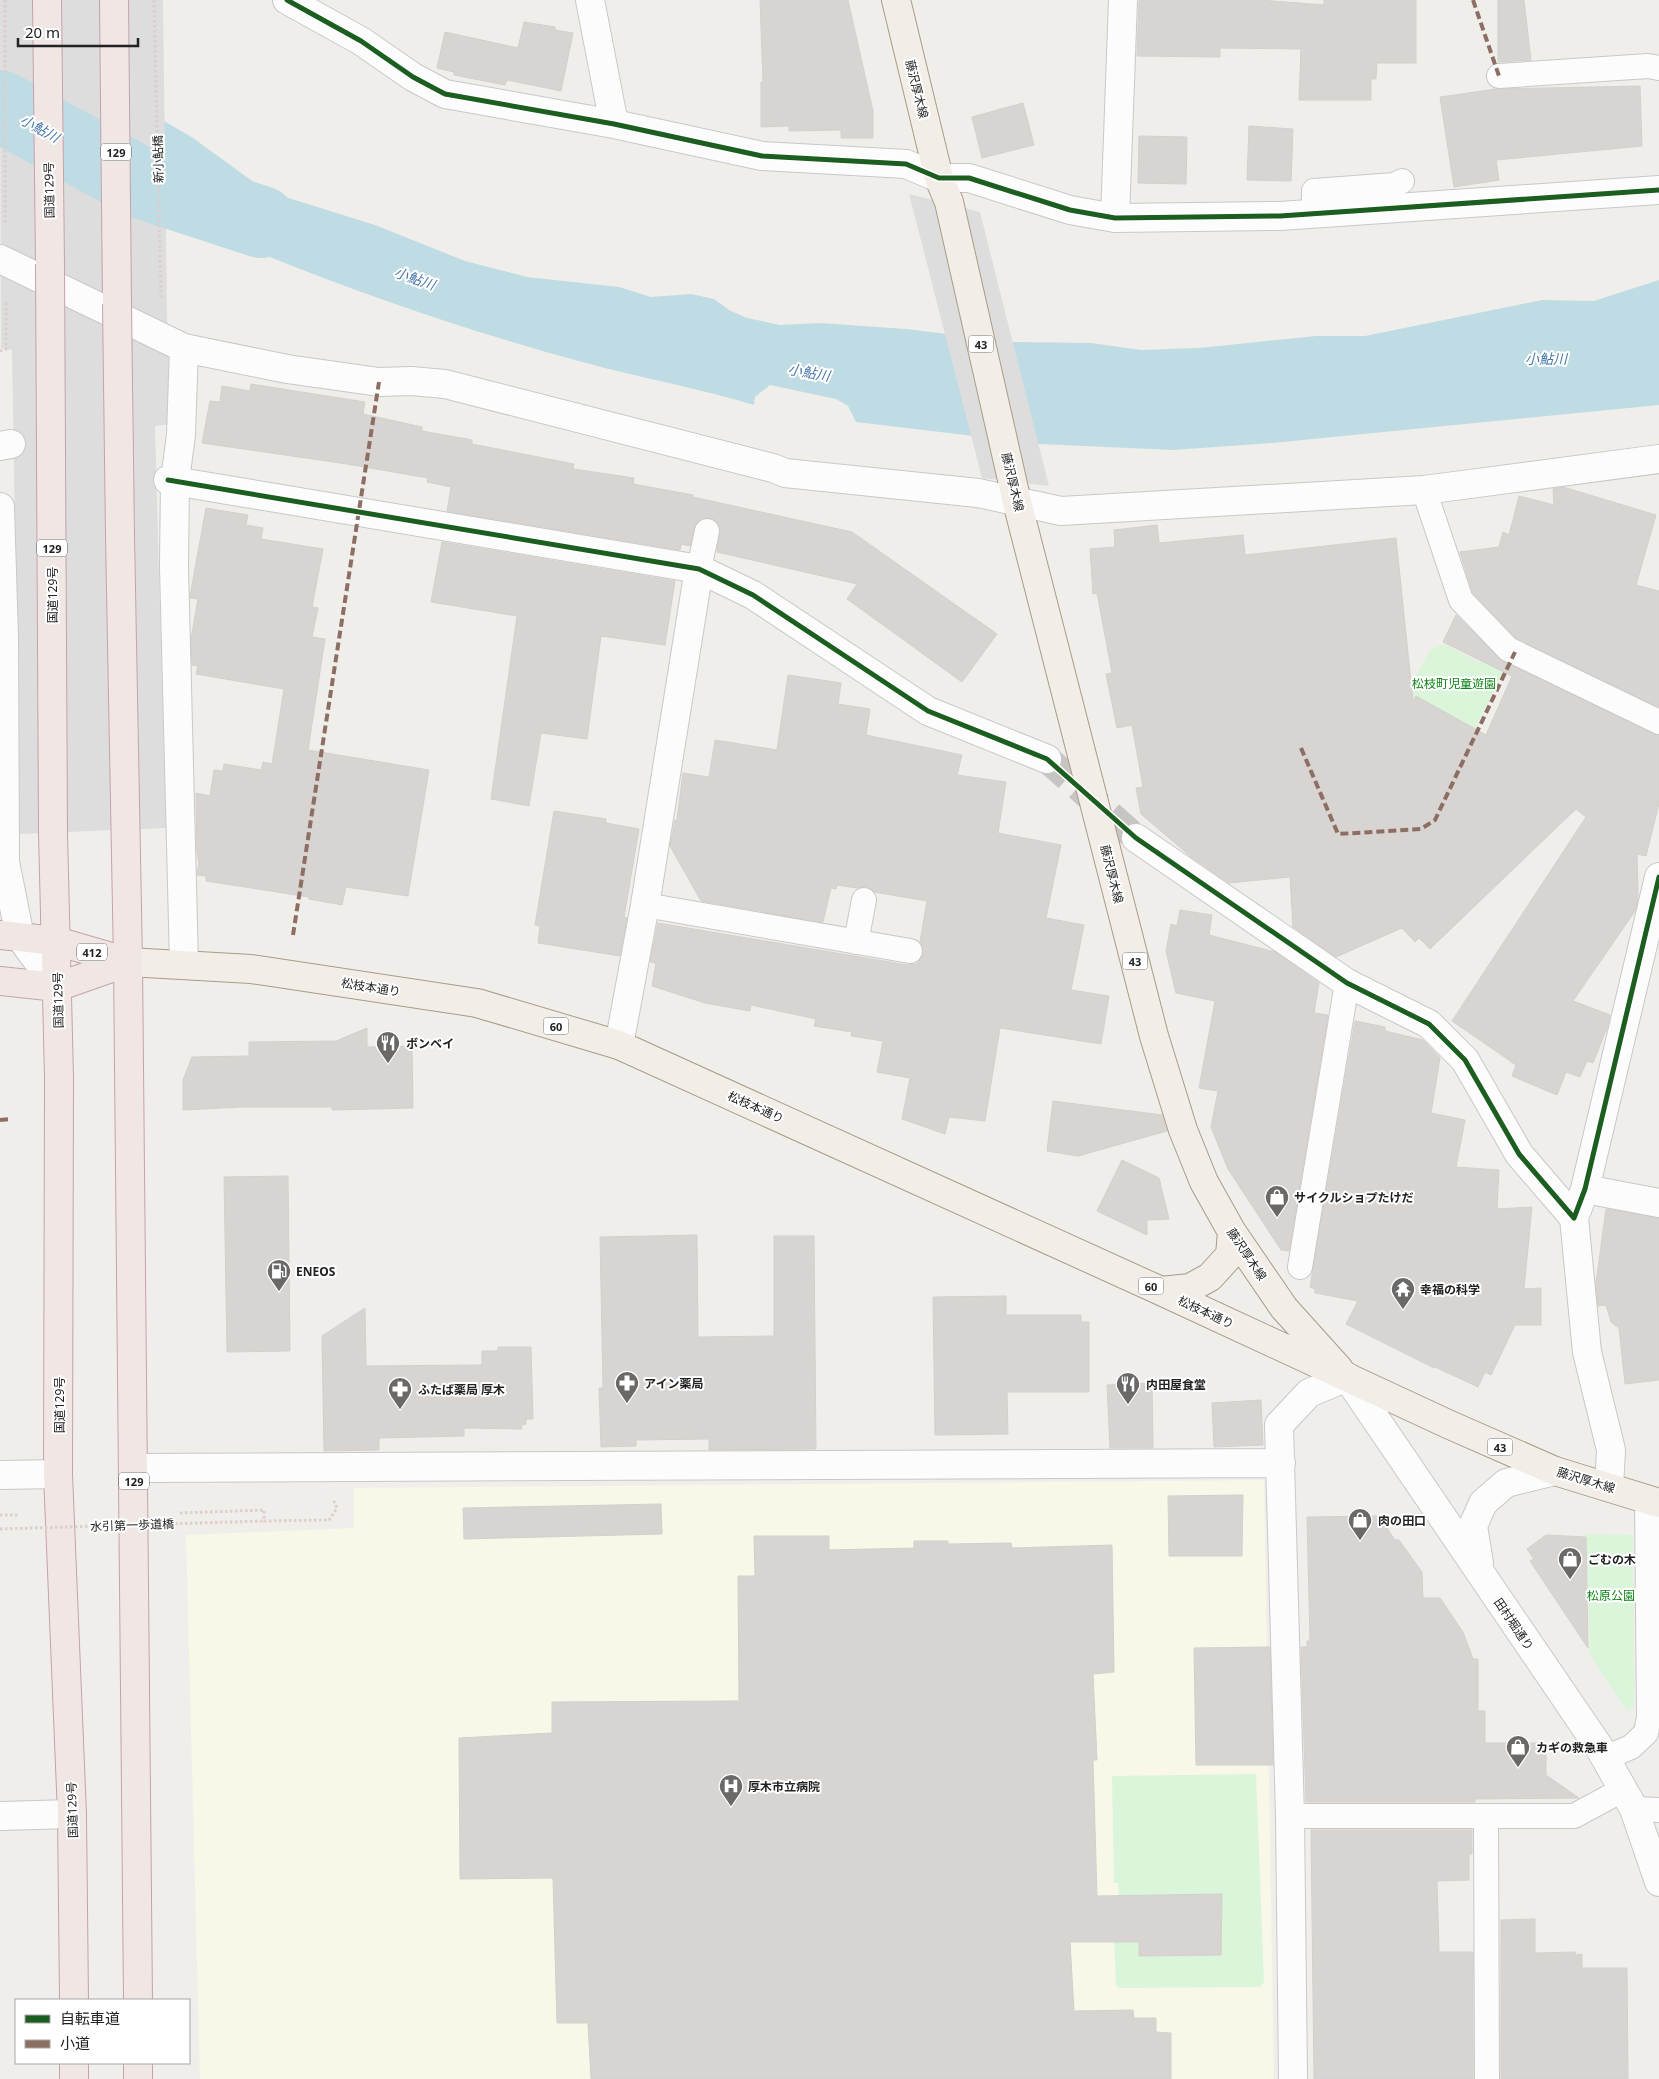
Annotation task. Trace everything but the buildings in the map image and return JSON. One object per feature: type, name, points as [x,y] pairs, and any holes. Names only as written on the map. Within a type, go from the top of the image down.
[{"type":"highway","name":"国道129号","points":[[47,0],[53,833],[57,987],[58,1474],[72,1814],[74,1999]]},
{"type":"highway","name":"129","points":[[114,0],[120,536],[128,962],[138,1999]]},
{"type":"highway","name":"412","points":[[10,936],[56,941],[128,962]]},
{"type":"highway","name":"412","points":[[0,981],[57,987],[128,962]]},
{"type":"highway","points":[[74,2064],[74,2079]]},
{"type":"highway","points":[[138,2064],[138,2079]]},
{"type":"main road","name":"藤沢厚木線","points":[[896,0],[944,190],[1016,494],[1154,1036],[1183,1130],[1204,1182],[1232,1232],[1284,1308],[1347,1377],[1555,1471],[1653,1501]]},
{"type":"main road","name":"松枝本通り","points":[[128,962],[184,964],[282,973],[477,1003],[618,1045],[1347,1377]]},
{"type":"main road","points":[[1161,1291],[1190,1288],[1210,1277],[1230,1255],[1232,1232]]},
{"type":"street","points":[[287,0],[361,41],[413,77],[445,94],[614,124],[762,156],[906,164],[944,190],[969,178],[1070,210],[1116,218],[1314,214],[1659,190]]},
{"type":"street","points":[[590,0],[614,124]]},
{"type":"street","points":[[1116,218],[1123,0]]},
{"type":"street","points":[[0,259],[184,348],[287,369],[361,380],[445,384],[773,468],[785,473],[978,493],[1016,494],[1061,511],[1424,490],[1657,461]]},
{"type":"street","points":[[184,348],[181,435],[172,480],[184,964]]},
{"type":"street","points":[[172,480],[699,569],[753,595],[928,711],[1046,759]]},
{"type":"street","points":[[0,507],[5,862],[10,936],[57,987]]},
{"type":"street","points":[[618,1045],[645,905],[699,569]]},
{"type":"street","points":[[1136,838],[1347,983],[1429,1024],[1465,1060],[1519,1154],[1574,1218]]},
{"type":"street","points":[[1609,1487],[1612,1450],[1587,1352],[1574,1218],[1585,1189],[1659,877]]},
{"type":"street","points":[[1585,1189],[1659,1203]]},
{"type":"street","points":[[1293,2079],[1290,1816],[1279,1425],[1309,1393],[1347,1377]]},
{"type":"street","name":"田村堀通り","points":[[1347,1377],[1480,1570],[1605,1758],[1639,1803],[1659,1882]]},
{"type":"street","points":[[134,1468],[1281,1463]]},
{"type":"street","points":[[1480,1570],[1473,1526],[1483,1503],[1506,1483],[1555,1471]]},
{"type":"street","points":[[0,1475],[58,1474]]},
{"type":"street","points":[[0,1816],[72,1814]]},
{"type":"lane","points":[[1500,76],[1648,66],[1659,68]]},
{"type":"lane","points":[[1314,214],[1314,191],[1395,185],[1402,181]]},
{"type":"lane","points":[[1424,490],[1461,600],[1508,649],[1659,722]]},
{"type":"lane","points":[[699,569],[707,531]]},
{"type":"lane","points":[[856,942],[864,900]]},
{"type":"lane","points":[[645,905],[910,951]]},
{"type":"lane","points":[[1300,1267],[1347,983]]},
{"type":"lane","points":[[1605,1758],[1631,1747],[1646,1733],[1648,1717],[1653,1501]]},
{"type":"lane","points":[[1290,1816],[1574,1816],[1639,1803]]},
{"type":"lane","points":[[1486,1816],[1487,2079]]},
{"type":"path","points":[[5,0],[5,232]]},
{"type":"path","points":[[0,351],[6,349],[6,295]]},
{"type":"path","points":[[0,1515],[18,1515]]},
{"type":"shaded area","name":"厚木市立病院","points":[[1264,1480],[1274,2079],[200,2079],[186,1535],[354,1528],[354,1488]]},
{"type":"green space","name":"松枝町児童遊園","points":[[1491,640],[1512,655],[1475,729],[1426,703],[1390,721],[1431,649],[1444,644],[1480,663]]},
{"type":"green space","name":"松原公園","points":[[1586,1534],[1633,1535],[1634,1707],[1627,1711],[1590,1655]]},
{"type":"green space","points":[[1256,1774],[1264,1982],[1260,1987],[1119,1988],[1116,1985],[1113,1916],[1120,1915],[1118,1883],[1114,1883],[1112,1776]]},
{"type":"water","name":"小鮎川","points":[[164,121],[193,138],[266,191],[375,225],[465,261],[527,277],[619,287],[651,297],[691,294],[714,299],[729,310],[747,318],[780,325],[820,323],[906,329],[1013,342],[1091,343],[1141,350],[1199,348],[1316,336],[1365,336],[1542,300],[1594,301],[1659,280],[1659,405],[1272,443],[1173,450],[1040,444],[856,422],[848,406],[836,399],[770,385],[755,397],[754,405],[586,363],[479,332],[320,277],[166,212]]},
{"type":"pier","points":[[0,0],[163,0],[167,318],[172,424],[155,426],[166,828],[20,834],[12,350],[1,348]]},
{"type":"pier","points":[[909,194],[980,212],[1049,486],[982,478]]},
{"type":"waterway","name":"小鮎川","points":[[0,106],[139,182],[261,222]]},
{"type":"tunnel","points":[[1047,759],[1136,838]]},
{"type":"marked path","points":[[1473,0],[1499,76]]},
{"type":"marked path","points":[[293,935],[379,382]]},
{"type":"marked path","points":[[1301,748],[1338,834],[1421,829],[1435,820],[1515,652]]},
{"type":"marked path","points":[[0,1120],[12,1119]]},
{"type":"cycle path","points":[[287,0],[361,41],[413,77],[445,94],[614,124],[762,156],[906,164],[939,178],[969,178],[1070,210],[1115,218],[1280,216],[1659,190]]},
{"type":"cycle path","points":[[168,480],[699,569],[753,595],[928,711],[1047,759],[1136,838],[1347,983],[1429,1024],[1465,1060],[1519,1154],[1574,1218],[1585,1189],[1659,877]]},
{"type":"place","name":"ボンベイ","points":[[388,1064]]},
{"type":"place","name":"サイクルショプたけだ","points":[[1277,1218]]},
{"type":"place","name":"ENEOS","points":[[279,1292]]},
{"type":"place","name":"幸福の科学","points":[[1403,1310]]},
{"type":"place","name":"アイン薬局","points":[[627,1404]]},
{"type":"place","name":"内田屋食堂","points":[[1128,1405]]},
{"type":"place","name":"ふたば薬局 厚木","points":[[400,1410]]},
{"type":"place","name":"肉の田口","points":[[1360,1541]]},
{"type":"place","name":"ごむの木","points":[[1570,1580]]},
{"type":"place","name":"カギの救急車","points":[[1518,1768]]},
{"type":"place","name":"厚木市立病院","points":[[731,1807]]}]
